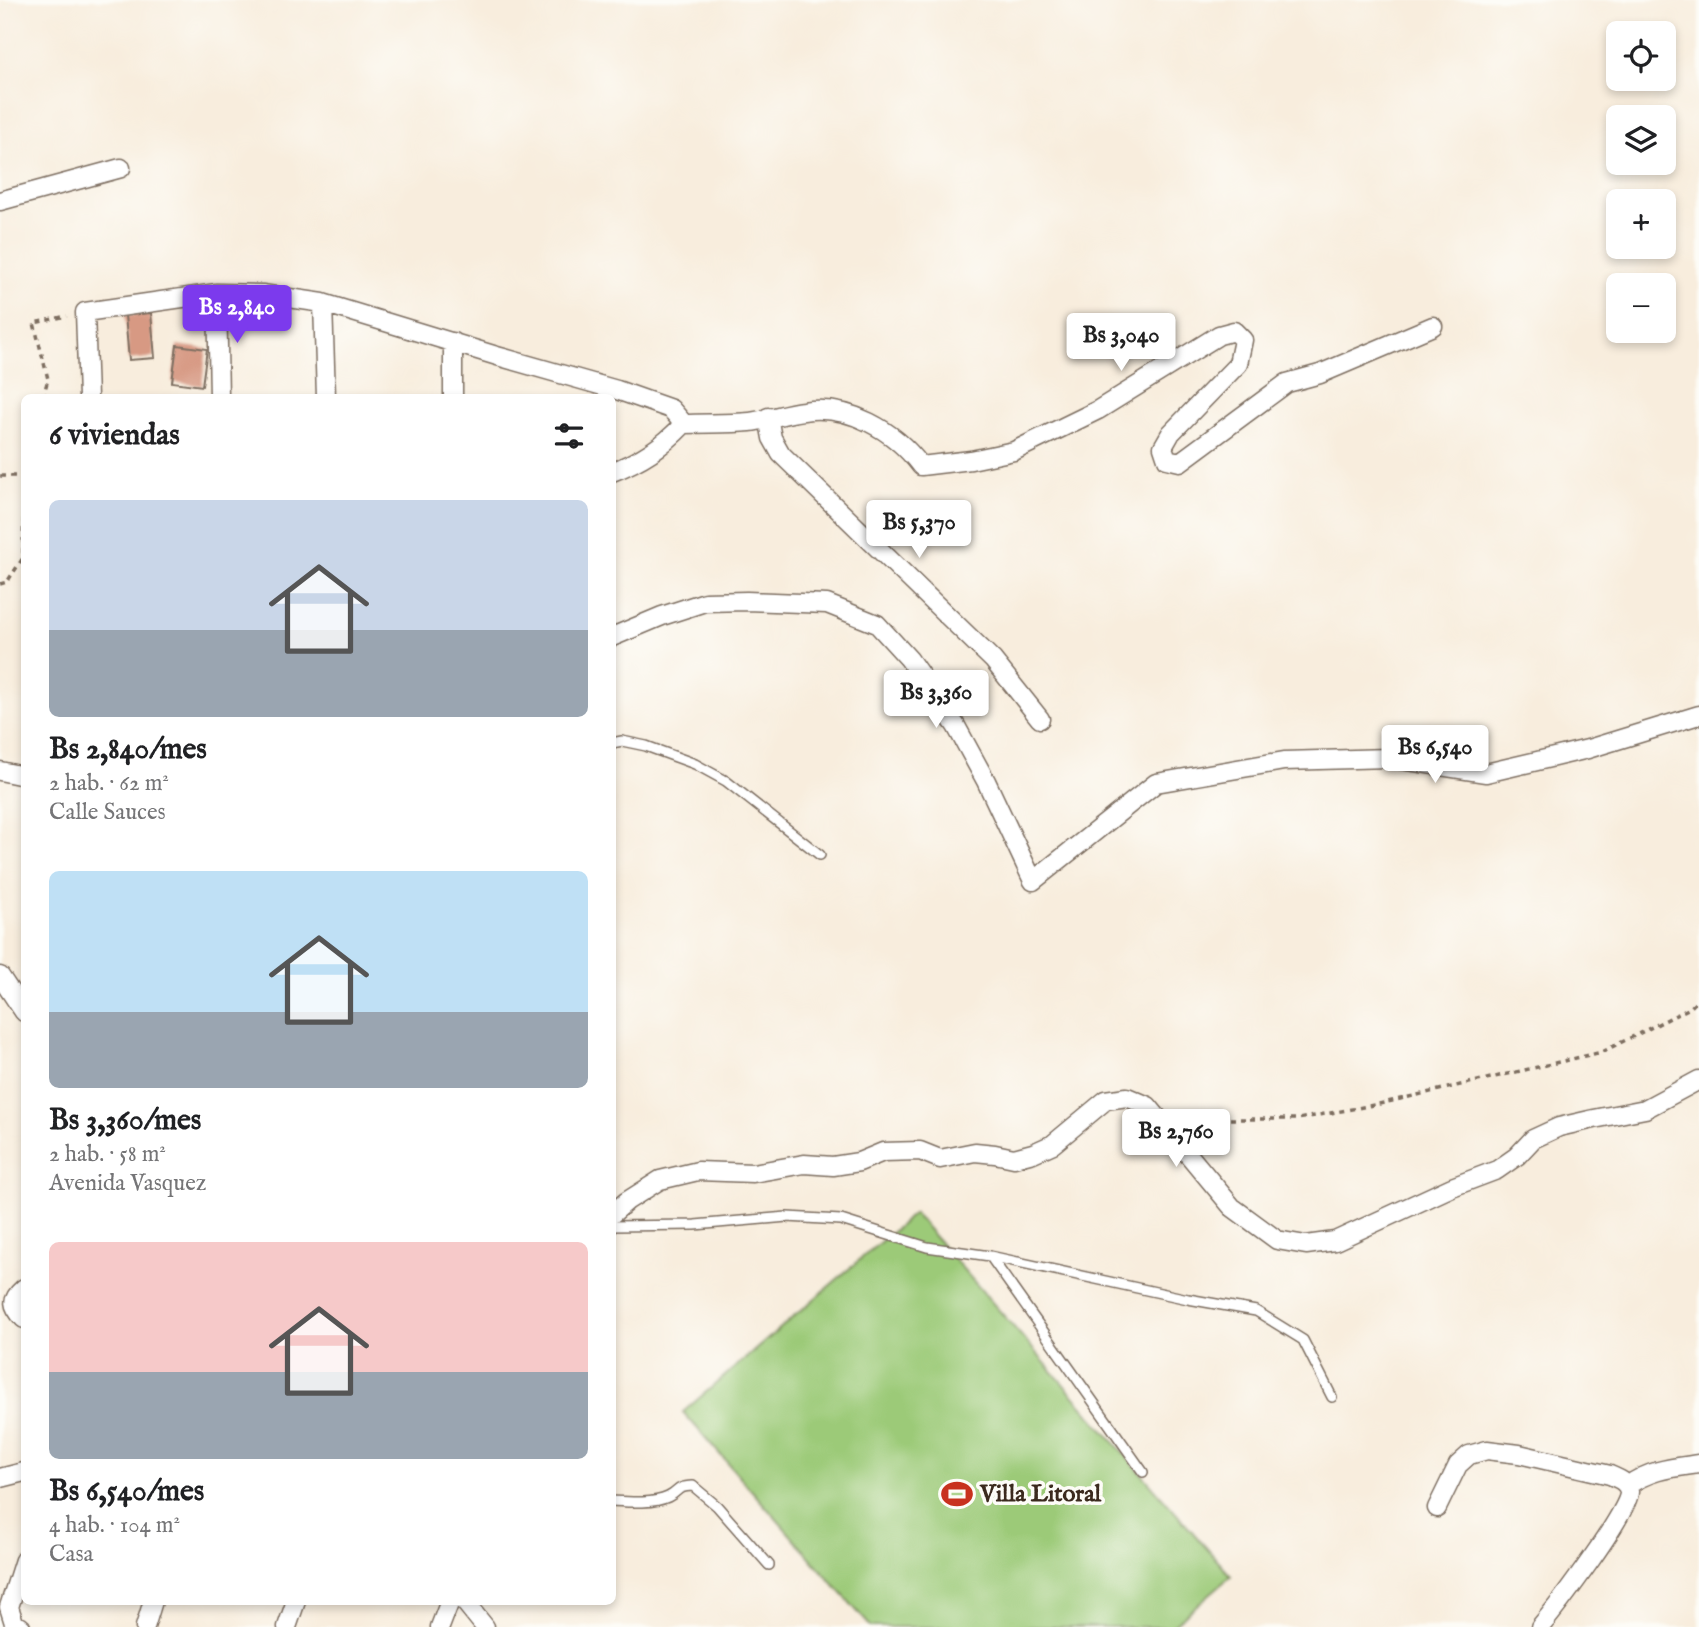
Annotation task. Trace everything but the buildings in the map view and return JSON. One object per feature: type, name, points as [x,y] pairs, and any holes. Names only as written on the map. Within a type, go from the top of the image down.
[{"type":"street","points":[[0,201],[121,168]]},
{"type":"street","points":[[217,293],[219,394]]},
{"type":"street","points":[[88,394],[85,312],[217,293],[262,294],[323,303],[617,390],[671,409],[684,424]]},
{"type":"street","points":[[323,303],[326,394]]},
{"type":"street","points":[[616,470],[637,462],[667,442],[684,424],[751,422],[805,410],[847,413],[880,428],[915,457],[921,466],[1014,451],[1086,416],[1219,335],[1234,331],[1243,341],[1238,364],[1171,433],[1163,447],[1167,459],[1180,462],[1287,383],[1320,374],[1433,326]]},
{"type":"street","points":[[453,342],[453,394]]},
{"type":"street","points":[[768,417],[772,438],[781,454],[993,660],[1040,719]]},
{"type":"street","points":[[616,635],[705,602],[827,604],[877,624],[909,659],[956,726],[1033,881],[1156,783],[1284,761],[1389,758],[1486,773],[1588,749],[1699,715]]},
{"type":"street","points":[[0,771],[21,775]]},
{"type":"street","points":[[0,976],[21,1008]]},
{"type":"street","points":[[616,1210],[660,1180],[698,1171],[752,1172],[804,1164],[833,1166],[859,1162],[883,1152],[920,1151],[940,1158],[975,1152],[1014,1158],[1053,1144],[1106,1100],[1127,1097],[1148,1106],[1232,1208],[1277,1240],[1306,1245],[1335,1241],[1452,1187],[1497,1170],[1517,1156],[1533,1139],[1559,1127],[1645,1110],[1699,1080]]},
{"type":"street","points":[[21,1291],[14,1303],[21,1316]]},
{"type":"street","points":[[1437,1508],[1458,1465],[1469,1455],[1487,1450],[1519,1454],[1621,1479],[1627,1486],[1629,1495],[1619,1517],[1540,1627]]},
{"type":"street","points":[[1627,1486],[1641,1476],[1699,1464]]},
{"type":"street","points":[[0,1478],[21,1473]]},
{"type":"street","points":[[21,1569],[9,1607],[14,1623],[21,1627]]},
{"type":"street","points":[[145,1627],[152,1605]]},
{"type":"street","points":[[287,1627],[295,1605]]},
{"type":"street","points":[[440,1627],[448,1605]]},
{"type":"street","points":[[467,1605],[485,1627]]},
{"type":"lane","points":[[616,742],[646,746],[695,764],[726,781],[820,855]]},
{"type":"lane","points":[[616,1226],[695,1225],[787,1217],[841,1220],[927,1247],[990,1256],[1256,1311],[1303,1340],[1332,1397]]},
{"type":"lane","points":[[990,1256],[1143,1472]]},
{"type":"lane","points":[[616,1501],[638,1503],[669,1497],[681,1487],[693,1486],[718,1506],[769,1565]]},
{"type":"path","points":[[44,394],[48,379],[34,323],[85,312]]},
{"type":"path","points":[[0,476],[21,476]]},
{"type":"path","points":[[0,584],[7,582],[21,563]]},
{"type":"path","points":[[1156,1117],[1298,1119],[1379,1104],[1602,1052],[1690,1008],[1699,999]]},
{"type":"green space","name":"Villa Litoral","points":[[914,1213],[1231,1576],[1171,1627],[871,1627],[683,1412]]},
{"type":"place","name":"Villa Litoral","points":[[957,1494]]}]
